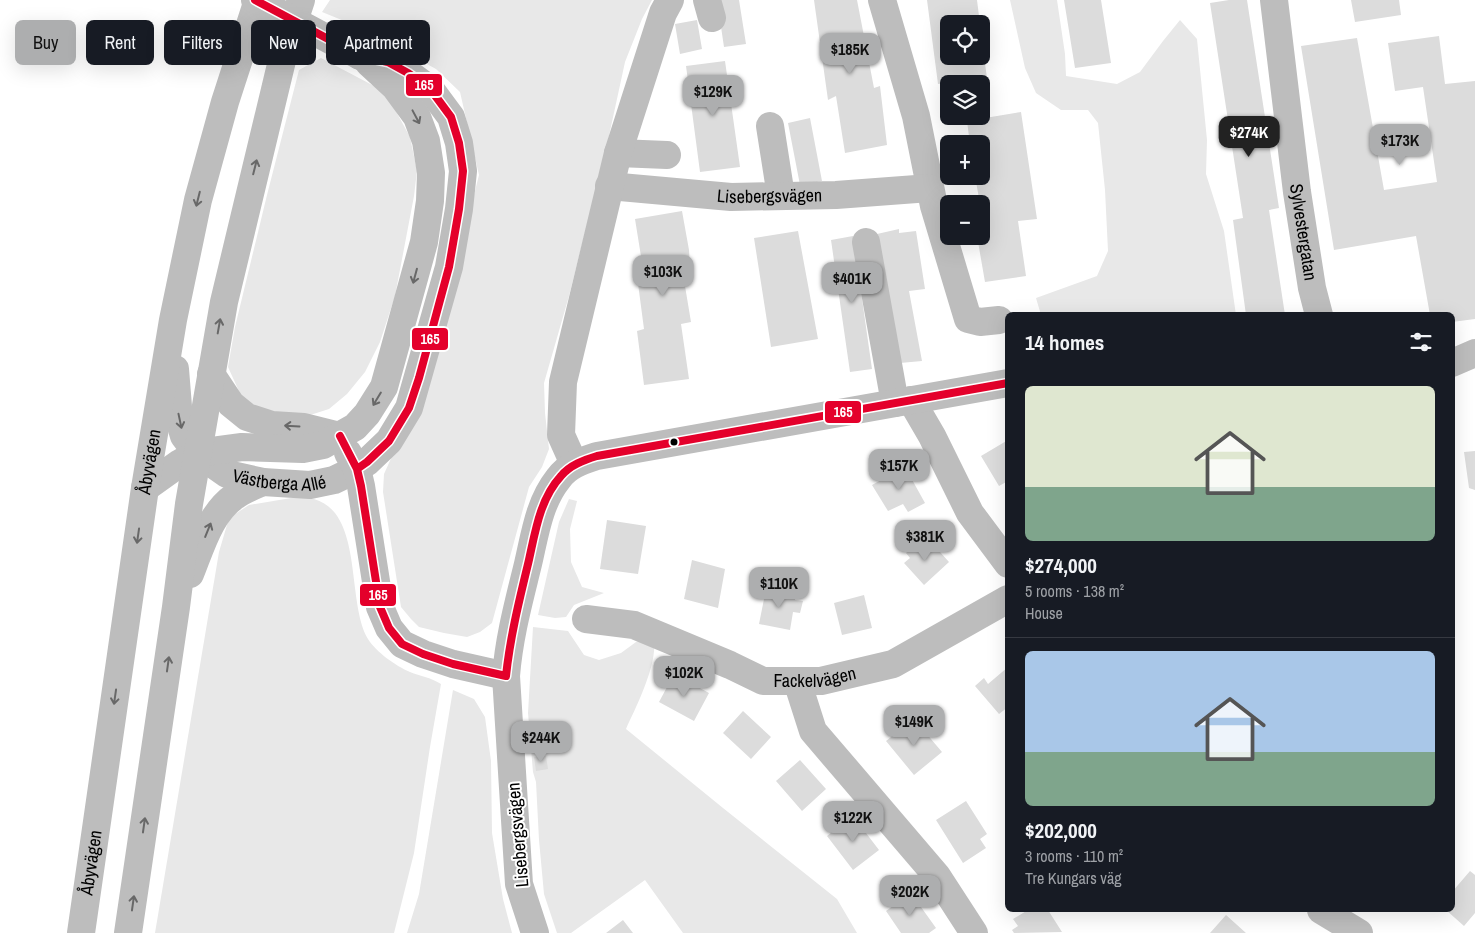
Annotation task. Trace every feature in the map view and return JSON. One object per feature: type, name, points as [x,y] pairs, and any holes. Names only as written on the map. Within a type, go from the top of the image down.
[{"type":"street","name":"Västberga Allé","points":[[257,0],[326,38]]},
{"type":"street","name":"Åbyvägen","points":[[81,933],[145,488],[173,320],[198,200],[225,102],[257,0]]},
{"type":"street","points":[[128,933],[197,453],[224,302],[285,48],[301,0]]},
{"type":"street","points":[[670,0],[663,13],[609,186],[563,382],[561,435],[585,460],[1005,384]]},
{"type":"street","points":[[882,0],[916,116],[934,206],[968,319],[980,322],[999,320]]},
{"type":"street","name":"Sylvestergatan","points":[[1274,0],[1296,192],[1312,288],[1318,312]]},
{"type":"street","name":"Västberga Allé","points":[[197,453],[242,447],[303,449],[323,445],[355,427],[367,414],[384,387],[424,242],[430,201],[429,165],[426,141],[417,117],[396,87],[370,65]]},
{"type":"street","name":"Västberga Allé","points":[[197,453],[227,474],[263,482],[310,485],[334,480],[367,462],[389,441],[409,408],[449,267],[459,209],[463,171],[459,143],[450,117],[431,90],[408,72],[394,65]]},
{"type":"street","points":[[770,126],[781,196]]},
{"type":"street","points":[[618,153],[667,155]]},
{"type":"street","name":"Lisebergsvägen","points":[[609,186],[731,197],[836,195],[930,188]]},
{"type":"street","points":[[866,242],[903,401],[932,436],[970,513],[1005,560]]},
{"type":"street","points":[[173,320],[178,419],[184,436],[197,453]]},
{"type":"street","points":[[1455,362],[1475,353]]},
{"type":"street","points":[[211,374],[231,404],[247,417],[272,425],[304,427],[340,436],[357,469],[361,486],[380,608],[389,628],[402,644],[423,654],[453,664],[506,676]]},
{"type":"street","points":[[145,488],[197,453]]},
{"type":"street","name":"Lisebergsvägen","points":[[535,933],[519,884],[506,676],[509,646],[541,508],[558,478],[585,460]]},
{"type":"street","points":[[176,608],[212,521],[234,496],[263,482]]},
{"type":"street","name":"Fackelvägen","points":[[586,619],[634,625],[730,665],[763,681],[821,681],[893,664],[1005,601]]},
{"type":"street","points":[[797,681],[813,731],[936,876],[974,933]]},
{"type":"street","points":[[1324,912],[1359,933]]},
{"type":"shaded area","points":[[330,0],[652,0],[642,19],[625,62],[607,145],[569,296],[544,383],[549,449],[542,467],[529,487],[492,623],[480,632],[467,637],[419,627],[401,607],[383,492],[384,474],[393,454],[471,207],[479,175],[460,92],[436,69],[429,65],[430,20],[342,20],[322,12]]},
{"type":"shaded area","points":[[1010,0],[1057,0],[1065,54],[1066,76],[1117,84],[1140,72],[1180,20],[1197,39],[1207,140],[1206,174],[1224,231],[1236,312],[1040,312],[1036,298],[1097,276],[1108,251],[1105,190],[1098,123],[1088,110],[1061,110],[1036,93],[1025,68]]},
{"type":"shaded area","points":[[321,58],[326,61],[326,65],[334,65],[376,87],[392,104],[410,137],[417,171],[395,296],[380,342],[365,372],[347,394],[329,409],[304,417],[260,411],[243,400],[228,367],[235,327],[299,70],[308,65],[316,65],[316,61]]},
{"type":"shaded area","points":[[291,498],[314,499],[330,508],[340,522],[352,560],[361,623],[372,644],[381,654],[399,666],[441,684],[414,853],[394,933],[155,933],[219,552],[229,518],[249,505]]},
{"type":"shaded area","points":[[569,499],[577,501],[570,529],[571,562],[582,587],[604,593],[574,605],[566,617],[555,618],[538,615],[559,522]]},
{"type":"shaded area","points":[[533,627],[568,631],[584,655],[599,660],[621,653],[636,642],[653,637],[653,658],[650,670],[626,729],[837,899],[857,933],[683,933],[645,880],[571,933],[557,933],[544,894],[536,782],[533,772],[528,713]]},
{"type":"shaded area","points":[[453,690],[474,699],[485,717],[491,761],[492,833],[503,899],[512,933],[407,933],[419,894]]},
{"type":"building","points":[[717,0],[739,0],[746,44],[724,47]]},
{"type":"building","points":[[814,0],[857,0],[874,88],[880,86],[887,145],[845,153],[836,96],[828,100]]},
{"type":"building","points":[[927,0],[977,0],[979,15],[940,15],[940,65],[985,65],[987,75],[940,75],[940,84],[938,84]]},
{"type":"building","points":[[1064,0],[1101,0],[1111,63],[1075,68]]},
{"type":"building","points":[[1247,0],[1279,208],[1269,210],[1285,312],[1246,312],[1233,220],[1243,218],[1210,3]]},
{"type":"building","points":[[1351,0],[1399,0],[1401,15],[1355,22]]},
{"type":"building","points":[[697,20],[702,49],[680,54],[675,24]]},
{"type":"building","points":[[1439,36],[1445,84],[1475,81],[1475,319],[1455,322],[1455,312],[1429,312],[1416,236],[1334,250],[1301,46],[1357,38],[1384,190],[1437,182],[1423,87],[1395,91],[1388,43]]},
{"type":"building","points":[[725,61],[740,167],[700,172],[686,66]]},
{"type":"building","points":[[1021,112],[1037,219],[1018,221],[1026,276],[985,282],[979,245],[990,245],[990,195],[978,195],[977,185],[990,185],[990,135],[969,135],[968,125],[990,125],[990,117]]},
{"type":"building","points":[[810,118],[822,181],[800,185],[788,123]]},
{"type":"building","points":[[682,211],[690,267],[682,268],[691,322],[681,324],[689,379],[644,385],[637,331],[644,329],[637,276],[644,275],[635,219]]},
{"type":"building","points":[[899,229],[899,233],[916,231],[925,289],[909,291],[922,361],[900,363],[877,234]]},
{"type":"building","points":[[798,231],[818,339],[771,347],[754,238]]},
{"type":"building","points":[[853,236],[872,369],[850,372],[831,240]]},
{"type":"building","points":[[1005,442],[1005,483],[999,486],[981,456]]},
{"type":"building","points":[[1475,451],[1475,490],[1469,488],[1464,452]]},
{"type":"building","points":[[905,467],[925,503],[908,512],[903,504],[888,511],[872,485]]},
{"type":"building","points":[[607,520],[646,526],[638,574],[600,569]]},
{"type":"building","points":[[917,542],[924,549],[931,542],[949,562],[924,585],[904,563],[910,558],[906,553]]},
{"type":"building","points":[[692,560],[725,569],[718,608],[684,599]]},
{"type":"building","points":[[766,589],[796,595],[795,600],[803,601],[800,613],[793,612],[790,630],[759,624]]},
{"type":"building","points":[[864,595],[872,628],[842,635],[834,603]]},
{"type":"building","points":[[1005,670],[1005,709],[999,714],[975,686],[984,678],[988,684]]},
{"type":"building","points":[[674,674],[709,693],[694,721],[659,702]]},
{"type":"building","points":[[743,711],[771,737],[751,759],[723,733]]},
{"type":"building","points":[[914,719],[942,752],[914,775],[886,741]]},
{"type":"building","points":[[546,756],[548,769],[536,771],[534,757]]},
{"type":"building","points":[[800,760],[826,789],[802,811],[776,781]]},
{"type":"building","points":[[966,801],[987,834],[980,839],[986,848],[963,863],[936,820]]},
{"type":"building","points":[[853,816],[879,850],[853,870],[827,836]]},
{"type":"building","points":[[1470,871],[1475,875],[1475,913],[1464,926],[1448,912],[1455,912],[1455,888]]},
{"type":"building","points":[[911,893],[936,928],[929,933],[901,933],[886,911]]},
{"type":"building","points":[[1025,912],[1049,912],[1062,932],[1014,933],[1012,930],[1018,926],[1013,919]]},
{"type":"building","points":[[1226,915],[1246,933],[1210,933]]},
{"type":"building","points":[[623,920],[633,933],[606,933]]},
{"type":"transit line","name":"165","points":[[255,0],[360,56],[388,62],[408,73],[431,90],[451,117],[459,143],[463,171],[459,209],[449,267],[419,378],[409,408],[389,441],[357,469]]},
{"type":"transit line","name":"165","points":[[506,676],[515,620],[539,518],[554,485],[573,466],[597,456],[1005,384]]},
{"type":"transit line","name":"165","points":[[340,436],[357,469],[380,607],[389,628],[402,644],[423,654],[453,664],[506,676]]}]
